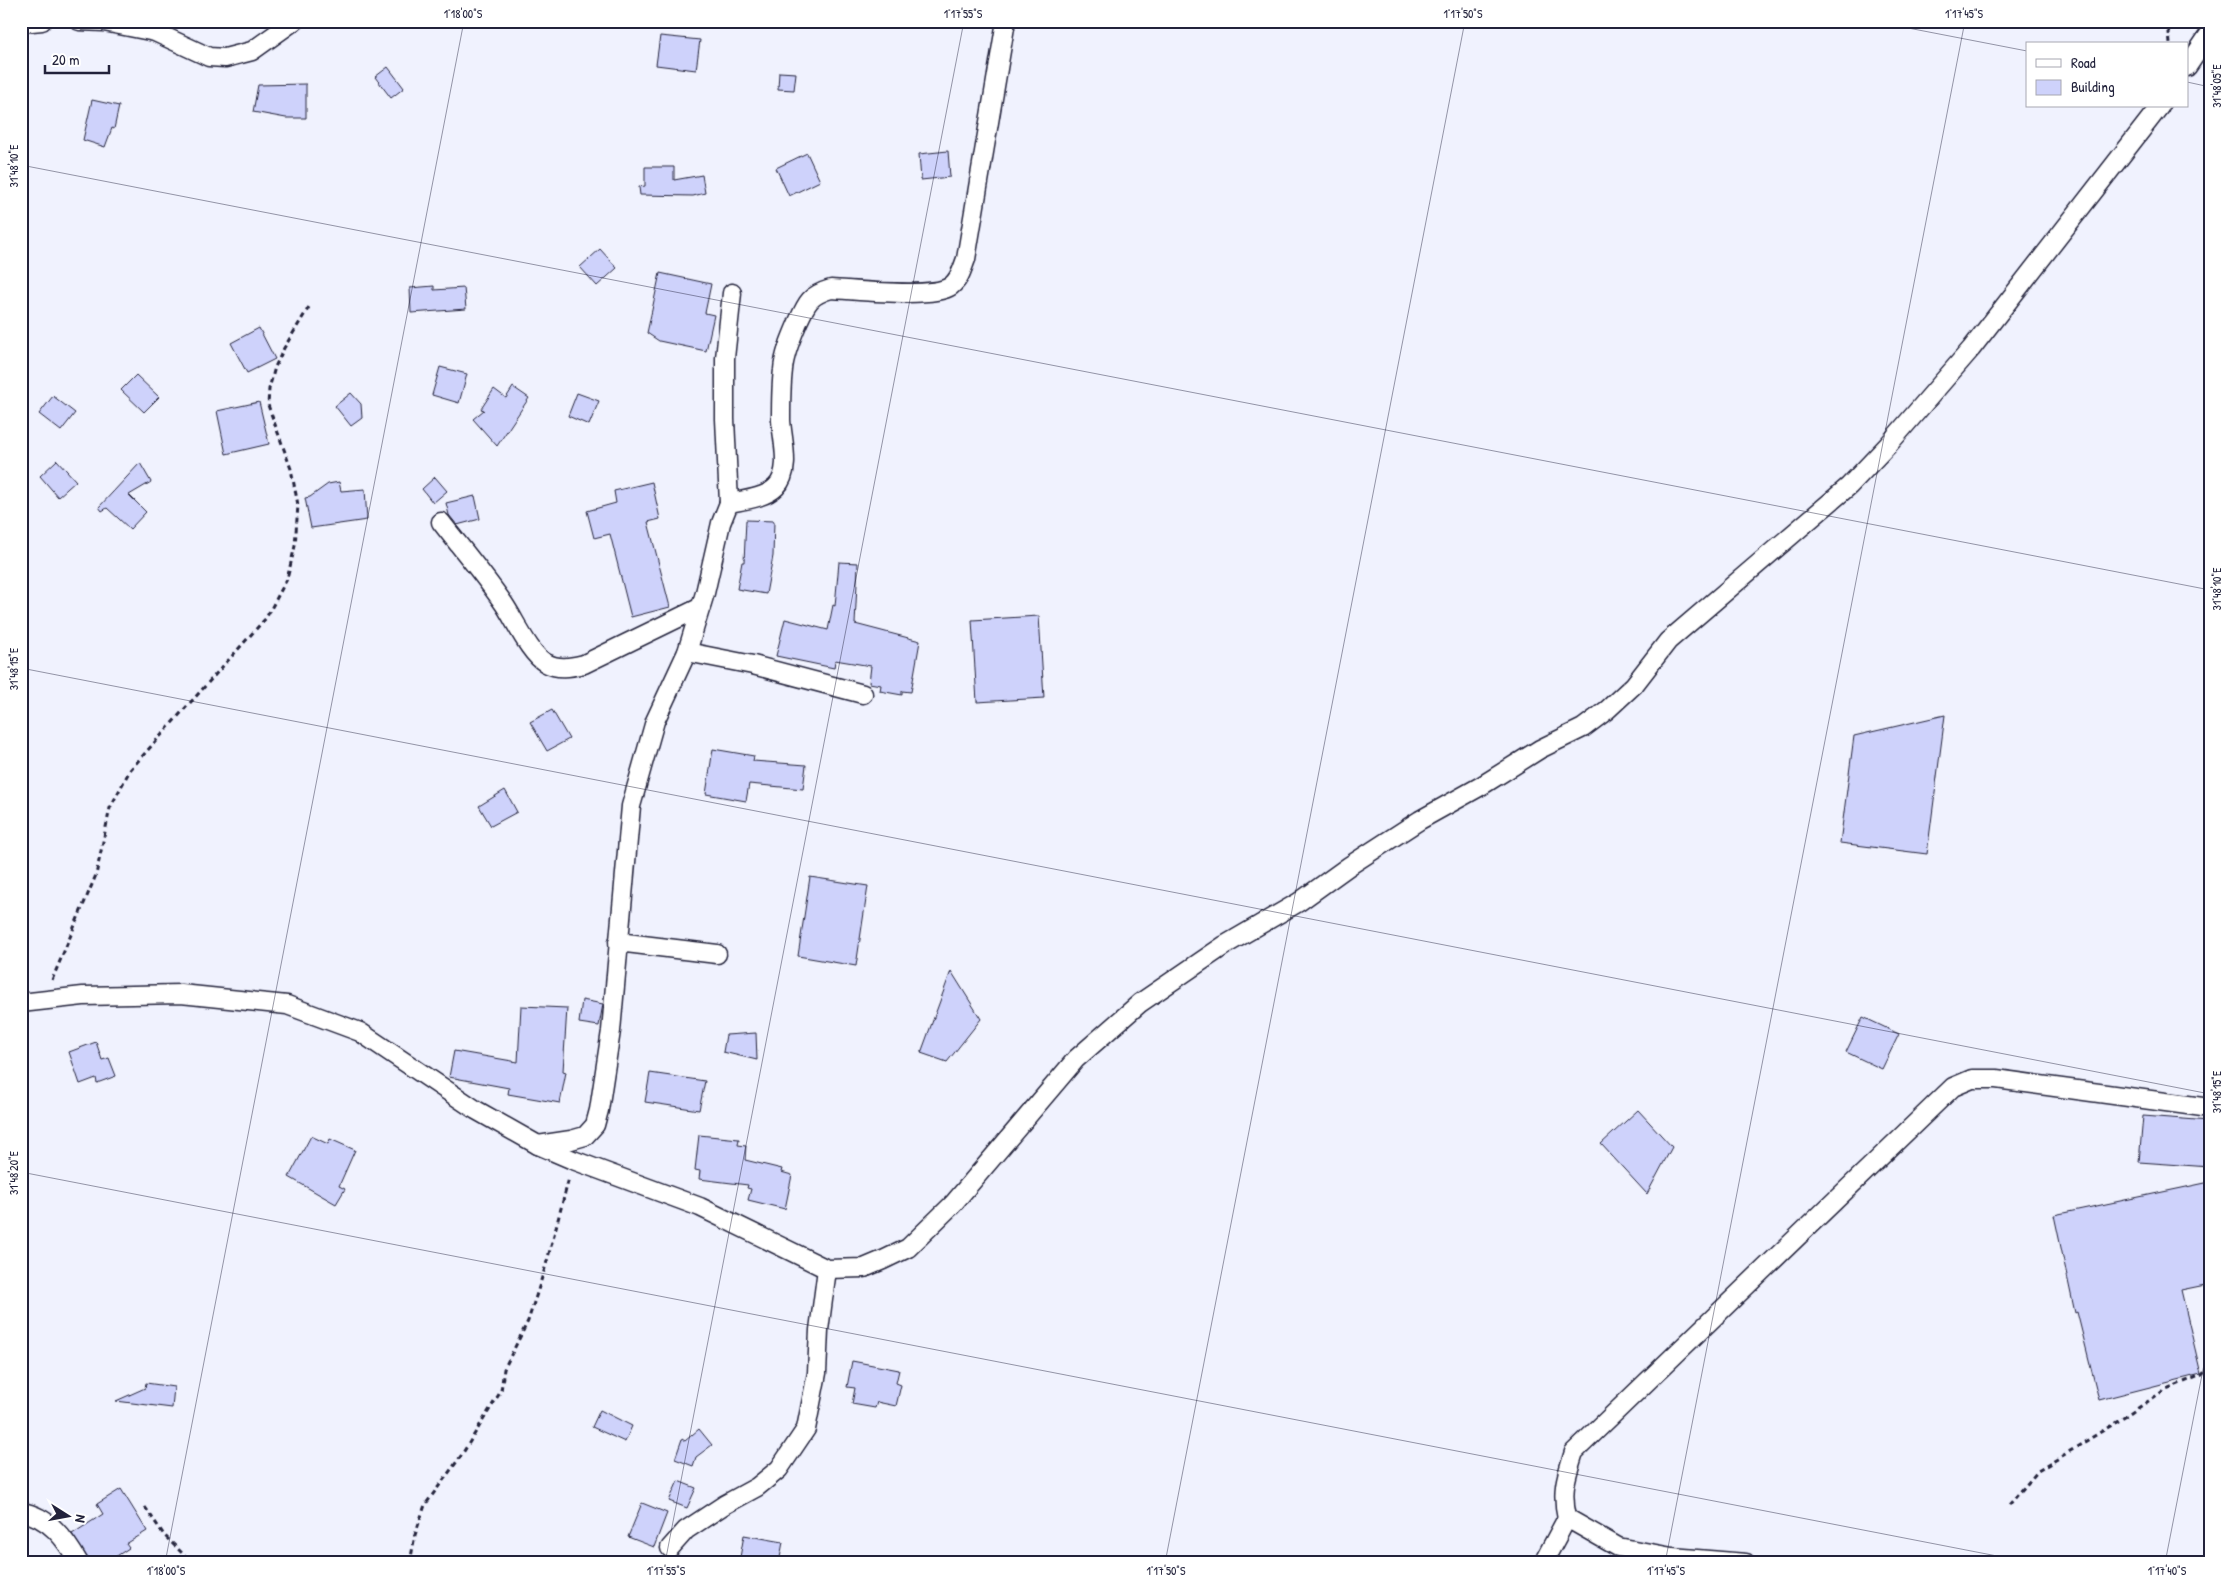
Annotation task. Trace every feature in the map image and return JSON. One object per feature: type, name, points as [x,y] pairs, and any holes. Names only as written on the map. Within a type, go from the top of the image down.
[{"type":"street","points":[[21,23],[42,21]]},
{"type":"street","points":[[79,21],[104,22],[156,32],[208,57],[225,58],[252,52],[294,21]]},
{"type":"street","points":[[729,503],[759,496],[776,487],[783,476],[785,458],[781,419],[783,368],[792,335],[804,308],[816,293],[831,289],[928,293],[950,287],[960,276],[966,260],[1006,21]]},
{"type":"street","points":[[2188,66],[2210,33]]},
{"type":"street","points":[[21,1003],[43,999],[83,996],[180,994],[288,1005],[360,1032],[476,1110],[538,1145],[700,1206],[828,1269],[864,1268],[908,1248],[954,1204],[1076,1060],[1140,1002],[1225,945],[1299,902],[1349,866],[1420,820],[1481,786],[1540,749],[1583,728],[1607,710],[1634,685],[1668,641],[1849,486],[1888,445],[1972,349],[2158,108]]},
{"type":"street","points":[[538,1145],[585,1136],[595,1125],[600,1110],[611,1030],[630,806],[655,721],[687,652],[729,503],[725,358],[732,293]]},
{"type":"street","points":[[442,522],[504,604],[535,652],[545,662],[557,667],[584,664],[701,607]]},
{"type":"street","points":[[687,652],[752,665],[863,694]]},
{"type":"street","points":[[618,942],[717,954]]},
{"type":"street","points":[[1543,1563],[1567,1518],[1563,1500],[1565,1480],[1574,1452],[1953,1087],[1972,1079],[1996,1080],[2210,1108]]},
{"type":"street","points":[[670,1548],[686,1530],[724,1505],[757,1487],[778,1469],[806,1429],[817,1373],[819,1330],[828,1269]]},
{"type":"street","points":[[21,1512],[31,1514],[52,1526],[69,1545],[79,1563]]},
{"type":"street","points":[[1567,1518],[1618,1547],[1672,1557],[1746,1563]]},
{"type":"path","points":[[2168,21],[2170,42]]},
{"type":"path","points":[[43,999],[96,875],[110,808],[130,770],[266,618],[287,579],[295,546],[298,506],[291,469],[268,405],[269,389],[275,367],[284,348],[309,308]]},
{"type":"path","points":[[410,1563],[415,1535],[425,1505],[461,1456],[501,1391],[504,1369],[528,1321],[546,1265],[574,1160]]},
{"type":"path","points":[[2009,1505],[2038,1471],[2105,1430],[2166,1389],[2202,1375],[2210,1366]]},
{"type":"path","points":[[145,1507],[164,1535],[192,1563]]},
{"type":"building","points":[[660,36],[700,40],[696,70],[656,65]]},
{"type":"building","points":[[388,67],[404,88],[391,98],[375,77]]},
{"type":"building","points":[[779,72],[796,73],[794,90],[778,89]]},
{"type":"building","points":[[306,84],[306,118],[286,118],[253,112],[258,85]]},
{"type":"building","points":[[92,100],[119,106],[114,129],[112,128],[105,147],[83,140]]},
{"type":"building","points":[[948,151],[950,177],[921,180],[919,154]]},
{"type":"building","points":[[807,153],[820,181],[789,196],[776,168]]},
{"type":"building","points":[[645,167],[674,167],[674,180],[702,175],[705,193],[693,196],[640,195],[639,187],[645,186]]},
{"type":"building","points":[[600,249],[617,268],[597,286],[580,267]]},
{"type":"building","points":[[660,273],[711,284],[705,313],[714,315],[706,351],[659,341],[647,333]]},
{"type":"building","points":[[434,286],[434,290],[464,288],[466,309],[411,313],[410,288]]},
{"type":"building","points":[[259,328],[275,359],[247,373],[231,343]]},
{"type":"building","points":[[440,367],[467,374],[459,403],[432,395]]},
{"type":"building","points":[[136,375],[159,397],[144,412],[121,390]]},
{"type":"building","points":[[513,387],[529,398],[497,446],[473,419],[484,410],[481,409],[494,389],[506,398]]},
{"type":"building","points":[[351,393],[361,404],[362,418],[351,426],[335,406]]},
{"type":"building","points":[[577,393],[599,401],[589,425],[568,416]]},
{"type":"building","points":[[53,396],[75,413],[61,431],[39,414]]},
{"type":"building","points":[[259,402],[269,444],[226,454],[217,411]]},
{"type":"building","points":[[57,460],[76,481],[58,497],[40,476]]},
{"type":"building","points":[[140,463],[151,482],[129,495],[146,512],[130,529],[107,508],[102,511],[99,507]]},
{"type":"building","points":[[435,477],[447,491],[433,503],[422,489]]},
{"type":"building","points":[[339,482],[341,491],[365,489],[367,520],[311,528],[305,498],[310,497],[328,484]]},
{"type":"building","points":[[652,482],[660,519],[648,522],[670,607],[631,617],[610,534],[594,538],[587,511],[616,503],[614,491]]},
{"type":"building","points":[[475,496],[480,519],[457,525],[449,515],[446,503]]},
{"type":"building","points":[[746,520],[774,521],[773,556],[766,594],[737,589],[742,562],[744,562]]},
{"type":"building","points":[[839,562],[858,563],[855,624],[920,641],[911,692],[902,691],[902,695],[880,691],[881,685],[869,683],[871,666],[835,660],[834,668],[776,656],[785,619],[828,630],[833,605],[835,606]]},
{"type":"building","points":[[1039,616],[1044,698],[977,702],[972,620]]},
{"type":"building","points":[[552,710],[569,739],[547,751],[530,722]]},
{"type":"building","points":[[1945,715],[1927,854],[1840,843],[1854,736]]},
{"type":"building","points":[[713,749],[754,756],[753,761],[806,765],[803,789],[749,784],[746,801],[706,794]]},
{"type":"building","points":[[505,790],[517,812],[491,826],[479,806]]},
{"type":"building","points":[[810,877],[868,886],[856,966],[798,956]]},
{"type":"building","points":[[951,971],[981,1019],[947,1062],[921,1053]]},
{"type":"building","points":[[582,1000],[603,1004],[599,1026],[579,1023]]},
{"type":"building","points":[[521,1006],[567,1008],[563,1071],[566,1072],[560,1103],[508,1094],[509,1088],[449,1077],[454,1051],[518,1062]]},
{"type":"building","points":[[1863,1017],[1899,1034],[1882,1069],[1846,1052]]},
{"type":"building","points":[[756,1033],[757,1060],[723,1052],[726,1035]]},
{"type":"building","points":[[96,1042],[102,1060],[109,1058],[116,1076],[97,1083],[96,1078],[80,1084],[69,1052]]},
{"type":"building","points":[[650,1073],[705,1081],[699,1110],[645,1102]]},
{"type":"building","points":[[1638,1110],[1672,1147],[1647,1194],[1601,1144]]},
{"type":"building","points":[[2143,1116],[2210,1121],[2210,1167],[2139,1162]]},
{"type":"building","points":[[699,1135],[739,1139],[738,1145],[746,1146],[745,1160],[782,1169],[781,1172],[792,1175],[785,1209],[748,1200],[751,1189],[747,1188],[748,1185],[699,1179],[700,1171],[695,1170]]},
{"type":"building","points":[[311,1136],[328,1144],[330,1139],[355,1150],[339,1186],[345,1189],[336,1204],[289,1177]]},
{"type":"building","points":[[2210,1182],[2210,1284],[2181,1290],[2201,1374],[2099,1400],[2077,1312],[2075,1313],[2054,1215]]},
{"type":"building","points":[[852,1361],[899,1370],[896,1383],[901,1385],[896,1406],[877,1402],[875,1408],[852,1404],[855,1388],[847,1387]]},
{"type":"building","points":[[146,1383],[174,1387],[172,1408],[116,1401],[145,1388]]},
{"type":"building","points":[[600,1410],[632,1426],[625,1442],[592,1427]]},
{"type":"building","points":[[699,1429],[712,1445],[696,1457],[693,1466],[675,1459],[682,1439],[685,1441]]},
{"type":"building","points":[[678,1481],[696,1488],[687,1508],[669,1501]]},
{"type":"building","points":[[121,1489],[147,1531],[126,1544],[129,1548],[106,1563],[90,1563],[72,1534],[103,1514],[97,1504]]},
{"type":"building","points":[[642,1503],[667,1513],[654,1547],[628,1537]]},
{"type":"building","points":[[744,1535],[783,1542],[779,1563],[739,1563]]}]
